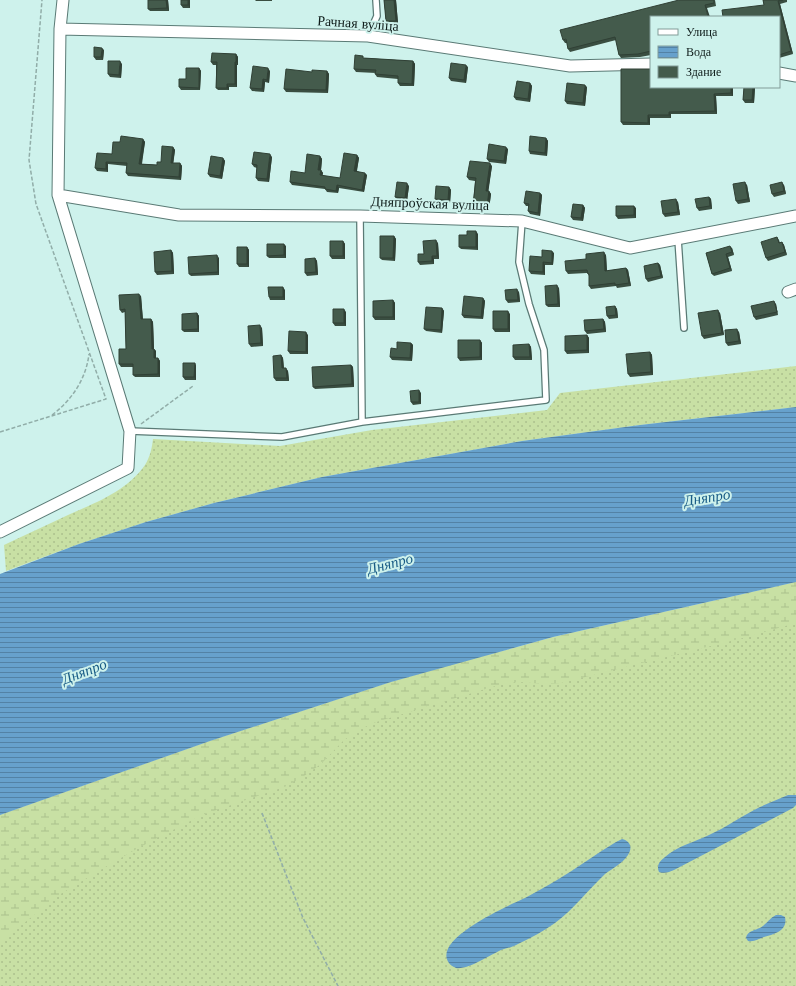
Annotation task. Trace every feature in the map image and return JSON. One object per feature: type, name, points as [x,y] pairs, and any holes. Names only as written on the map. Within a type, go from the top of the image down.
[{"type":"street","points":[[0,532],[128,468],[130,431],[58,195],[60,29],[63,0]]},
{"type":"street","name":"Рачная вуліца","points":[[60,29],[368,36],[570,66],[650,64]]},
{"type":"street","points":[[780,74],[796,76]]},
{"type":"street","name":"Дняпроўская вуліца","points":[[58,195],[179,215],[360,216],[522,221],[630,248],[796,216]]},
{"type":"lane","points":[[368,36],[377,16],[376,0]]},
{"type":"lane","points":[[360,216],[362,422]]},
{"type":"lane","points":[[130,431],[282,437],[362,422],[546,400],[544,350],[529,304],[519,262],[522,221]]},
{"type":"lane","points":[[678,239],[684,328]]},
{"type":"path","points":[[0,432],[106,399],[36,204],[29,160],[42,0]]},
{"type":"path","points":[[50,416],[61,408],[79,385],[87,366],[89,352]]},
{"type":"path","points":[[130,431],[193,386]]},
{"type":"path","points":[[262,813],[303,918],[338,986]]},
{"type":"green space","points":[[796,366],[796,407],[640,425],[522,441],[322,477],[214,503],[146,522],[79,544],[6,571],[4,545],[99,501],[120,489],[138,474],[145,465],[153,439],[280,446],[372,430],[547,410],[560,393]]},
{"type":"green space","points":[[796,582],[796,986],[0,986],[0,815],[210,741],[391,682],[470,659]]},
{"type":"green space","points":[[796,582],[796,623],[747,637],[561,683],[546,684],[519,682],[502,684],[373,723],[344,740],[321,764],[287,786],[202,815],[107,866],[62,893],[0,942],[0,815],[210,741],[391,682],[553,637]]},
{"type":"water","name":"Дняпро","points":[[796,407],[796,582],[553,637],[391,682],[210,741],[0,815],[0,574],[79,544],[146,522],[214,503],[322,477],[522,441],[640,425]]},
{"type":"water","points":[[788,795],[796,795],[796,805],[793,808],[674,870],[665,873],[659,872],[658,865],[660,862],[675,850],[704,838],[754,810]]},
{"type":"water","points":[[622,839],[630,845],[630,852],[626,858],[605,874],[568,912],[555,923],[542,932],[514,946],[501,950],[473,965],[456,968],[450,964],[446,954],[451,944],[461,934],[490,915],[525,898],[572,871]]},
{"type":"water","points":[[776,915],[785,917],[784,926],[782,929],[772,935],[755,941],[748,941],[746,938],[749,933],[762,927]]},
{"type":"building","points":[[148,0],[166,0],[167,8],[148,9]]},
{"type":"building","points":[[181,0],[188,0],[188,5],[181,5]]},
{"type":"building","points":[[384,0],[394,0],[396,21],[386,21]]},
{"type":"building","points":[[679,0],[714,0],[714,3],[705,5],[708,16],[650,16],[650,51],[638,54],[619,55],[615,37],[568,49],[566,39],[563,40],[560,30]]},
{"type":"building","points":[[763,0],[783,0],[778,1],[791,51],[780,55],[780,16],[723,16],[722,10],[764,5]]},
{"type":"building","points":[[94,47],[102,48],[101,57],[94,57]]},
{"type":"building","points":[[212,53],[236,54],[235,84],[227,84],[227,88],[216,88],[217,62],[211,62]]},
{"type":"building","points":[[355,55],[363,56],[363,58],[413,61],[412,84],[398,83],[398,76],[375,74],[376,70],[354,69]]},
{"type":"building","points":[[108,61],[120,61],[119,75],[108,74]]},
{"type":"building","points":[[451,63],[466,65],[464,80],[449,78]]},
{"type":"building","points":[[253,66],[268,68],[267,80],[263,79],[262,89],[250,88]]},
{"type":"building","points":[[186,68],[199,68],[199,88],[179,87],[179,79],[186,79]]},
{"type":"building","points":[[286,69],[312,72],[312,70],[327,71],[326,90],[284,89]]},
{"type":"building","points":[[621,69],[650,69],[650,88],[731,88],[731,93],[714,94],[715,111],[669,112],[669,115],[648,115],[648,123],[621,122]]},
{"type":"building","points":[[517,81],[530,83],[528,99],[514,97]]},
{"type":"building","points":[[567,83],[585,85],[583,103],[565,101]]},
{"type":"building","points":[[744,88],[753,88],[752,100],[743,100]]},
{"type":"building","points":[[121,136],[143,139],[139,164],[157,165],[157,162],[161,162],[162,146],[173,147],[171,163],[180,163],[179,177],[126,173],[127,163],[106,162],[106,169],[95,168],[97,153],[112,154],[113,142],[120,142]]},
{"type":"building","points":[[530,136],[546,138],[545,153],[529,151]]},
{"type":"building","points":[[489,144],[506,147],[504,161],[487,159]]},
{"type":"building","points":[[254,152],[270,154],[267,179],[256,178],[257,165],[252,164]]},
{"type":"building","points":[[344,153],[357,155],[354,171],[365,173],[362,190],[337,185],[336,191],[325,189],[325,187],[290,182],[291,171],[305,173],[307,154],[320,156],[318,170],[321,170],[320,175],[340,178]]},
{"type":"building","points":[[211,156],[223,158],[220,176],[208,174]]},
{"type":"building","points":[[470,161],[490,163],[486,191],[489,191],[487,206],[473,205],[476,178],[467,177]]},
{"type":"building","points":[[397,182],[407,183],[405,198],[395,197]]},
{"type":"building","points":[[745,182],[748,199],[736,201],[733,184]]},
{"type":"building","points":[[782,182],[784,191],[772,194],[770,185]]},
{"type":"building","points":[[436,186],[449,187],[448,200],[435,199]]},
{"type":"building","points":[[526,191],[540,193],[538,213],[528,211],[529,204],[524,203]]},
{"type":"building","points":[[709,197],[710,206],[697,208],[695,199]]},
{"type":"building","points":[[676,199],[678,212],[663,214],[661,201]]},
{"type":"building","points":[[573,204],[583,205],[581,218],[571,217]]},
{"type":"building","points":[[616,206],[634,206],[634,215],[616,216]]},
{"type":"building","points":[[467,231],[476,231],[476,247],[459,247],[459,235],[467,235]]},
{"type":"building","points":[[380,236],[394,236],[393,258],[380,258]]},
{"type":"building","points":[[777,237],[779,243],[782,242],[785,252],[766,258],[761,242]]},
{"type":"building","points":[[436,240],[437,256],[432,256],[432,261],[418,262],[418,254],[424,254],[423,241]]},
{"type":"building","points":[[330,241],[343,241],[343,256],[330,256]]},
{"type":"building","points":[[267,244],[284,244],[284,255],[267,256]]},
{"type":"building","points":[[730,246],[732,252],[726,254],[730,268],[712,274],[706,253]]},
{"type":"building","points":[[237,247],[247,247],[247,264],[237,264]]},
{"type":"building","points":[[171,250],[172,271],[155,272],[154,252]]},
{"type":"building","points":[[542,250],[552,251],[552,263],[543,262],[543,272],[529,271],[530,256],[542,257]]},
{"type":"building","points":[[604,252],[605,271],[626,268],[629,283],[589,286],[589,274],[587,270],[566,271],[565,261],[586,259],[586,254]]},
{"type":"building","points":[[217,255],[218,272],[189,274],[188,257]]},
{"type":"building","points":[[315,258],[316,272],[305,273],[305,259]]},
{"type":"building","points":[[658,263],[661,276],[646,279],[644,266]]},
{"type":"building","points":[[557,285],[558,304],[546,305],[545,286]]},
{"type":"building","points":[[268,287],[283,287],[283,297],[269,297]]},
{"type":"building","points":[[517,289],[518,300],[506,300],[505,290]]},
{"type":"building","points":[[139,294],[141,319],[151,319],[152,349],[154,349],[154,358],[158,358],[158,374],[133,375],[133,364],[119,364],[119,349],[126,349],[125,309],[120,310],[119,295]]},
{"type":"building","points":[[464,296],[483,298],[481,317],[462,315]]},
{"type":"building","points":[[393,300],[393,317],[373,317],[373,301]]},
{"type":"building","points":[[774,301],[777,312],[754,317],[751,306]]},
{"type":"building","points":[[615,306],[616,315],[607,316],[606,307]]},
{"type":"building","points":[[426,307],[442,308],[441,330],[424,329]]},
{"type":"building","points":[[333,309],[344,309],[344,323],[333,323]]},
{"type":"building","points":[[718,310],[722,333],[702,336],[698,313]]},
{"type":"building","points":[[493,311],[508,311],[508,329],[493,329]]},
{"type":"building","points":[[197,313],[198,329],[182,330],[182,314]]},
{"type":"building","points":[[603,319],[604,329],[585,331],[584,320]]},
{"type":"building","points":[[260,325],[261,343],[249,344],[248,326]]},
{"type":"building","points":[[737,329],[739,341],[726,343],[725,330]]},
{"type":"building","points":[[289,331],[306,332],[306,352],[288,351]]},
{"type":"building","points":[[587,335],[587,350],[565,351],[565,336]]},
{"type":"building","points":[[458,340],[480,340],[480,357],[458,358]]},
{"type":"building","points":[[397,342],[411,343],[410,358],[390,357],[391,348],[397,349]]},
{"type":"building","points":[[529,344],[530,357],[513,357],[513,345]]},
{"type":"building","points":[[650,352],[651,372],[628,374],[626,354]]},
{"type":"building","points":[[281,355],[282,368],[286,368],[287,378],[274,378],[273,356]]},
{"type":"building","points":[[183,363],[195,363],[194,377],[183,377]]},
{"type":"building","points":[[351,365],[352,384],[313,387],[312,367]]},
{"type":"building","points":[[419,390],[419,402],[411,402],[410,391]]}]
